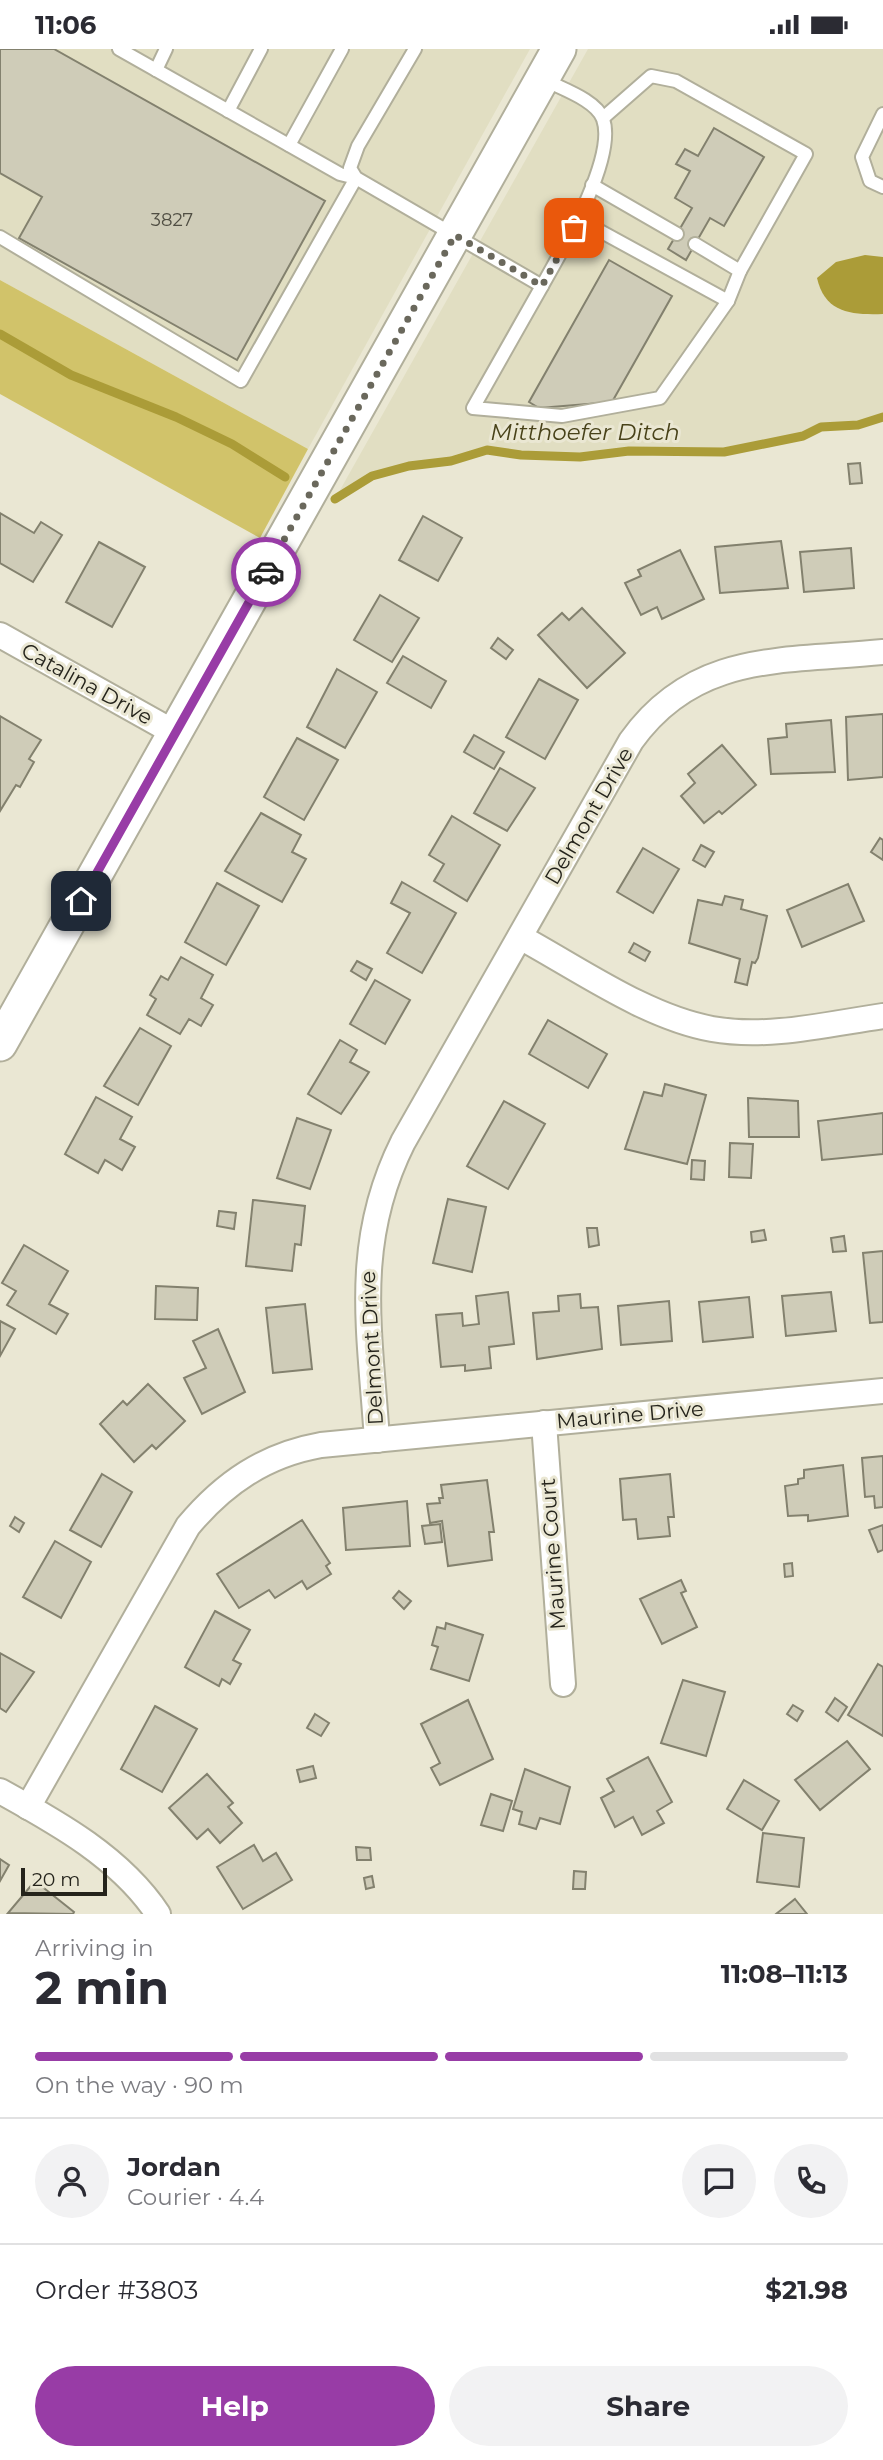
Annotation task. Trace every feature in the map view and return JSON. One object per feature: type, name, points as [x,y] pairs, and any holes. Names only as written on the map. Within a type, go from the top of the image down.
[{"type":"main road","points":[[0,1044],[559,49]]},
{"type":"street","name":"Catalina Drive","points":[[0,635],[175,733]]},
{"type":"street","name":"Delmont Drive","points":[[28,1807],[174,1548],[205,1506],[247,1472],[296,1450],[377,1440],[366,1283],[375,1215],[387,1177],[403,1142],[631,741],[658,709],[692,684],[745,665],[883,652]]},
{"type":"street","points":[[520,937],[648,1008],[715,1030],[757,1032],[883,1016]]},
{"type":"street","name":"Maurine Drive","points":[[377,1440],[883,1391]]},
{"type":"street","name":"Maurine Court","points":[[544,1423],[563,1684]]},
{"type":"street","points":[[0,1791],[78,1836],[130,1879],[158,1914]]},
{"type":"lane","points":[[119,49],[340,174],[356,178],[542,286]]},
{"type":"lane","points":[[156,70],[166,49]]},
{"type":"lane","points":[[228,111],[261,49]]},
{"type":"lane","points":[[289,145],[342,49]]},
{"type":"lane","points":[[356,178],[350,168],[358,146],[415,49]]},
{"type":"lane","points":[[543,78],[588,103],[603,118],[604,140],[592,185],[579,219],[473,408],[562,416],[660,398],[728,301],[740,271],[806,154],[676,81],[651,76],[603,118]]},
{"type":"lane","points":[[883,114],[862,157],[870,181],[883,187]]},
{"type":"lane","points":[[0,237],[241,381],[356,178]]},
{"type":"lane","points":[[592,185],[677,234]]},
{"type":"lane","points":[[579,219],[728,301]]},
{"type":"lane","points":[[695,244],[740,271]]},
{"type":"shaded area","points":[[0,49],[530,49],[308,449],[0,280]]},
{"type":"shaded area","points":[[588,49],[883,49],[883,417],[858,425],[821,427],[803,436],[724,452],[629,451],[580,457],[521,455],[487,450],[451,461],[409,466],[372,476],[335,499]]},
{"type":"shaded area","points":[[865,255],[883,257],[883,314],[860,314],[833,305],[826,299],[817,278],[836,262]]},
{"type":"shaded area","points":[[0,280],[308,449],[260,538],[0,394]]},
{"type":"building","points":[[0,49],[54,49],[325,201],[237,360],[19,238],[42,197],[0,173]]},
{"type":"building","points":[[714,128],[764,157],[724,226],[710,218],[686,260],[668,249],[692,208],[675,198],[690,171],[676,164],[685,149],[698,156]]},
{"type":"building","points":[[609,260],[672,296],[612,402],[539,408],[529,402]]},
{"type":"building","points":[[860,463],[862,483],[850,484],[848,464]]},
{"type":"building","points":[[0,513],[34,533],[41,522],[62,535],[33,582],[0,563]]},
{"type":"building","points":[[423,516],[462,538],[438,581],[399,560]]},
{"type":"building","points":[[781,541],[788,588],[720,593],[715,547]]},
{"type":"building","points":[[99,542],[145,567],[112,627],[66,602]]},
{"type":"building","points":[[851,548],[854,588],[804,592],[800,552]]},
{"type":"building","points":[[680,550],[704,599],[662,619],[657,607],[641,615],[625,583],[641,576],[638,570]]},
{"type":"building","points":[[380,595],[419,618],[392,662],[354,640]]},
{"type":"building","points":[[582,608],[625,653],[587,688],[538,635],[562,613],[569,620]]},
{"type":"building","points":[[498,638],[513,650],[506,659],[491,648]]},
{"type":"building","points":[[403,656],[446,681],[431,708],[387,683]]},
{"type":"building","points":[[337,669],[377,692],[345,748],[307,727]]},
{"type":"building","points":[[539,679],[578,700],[545,759],[506,737]]},
{"type":"building","points":[[883,714],[883,777],[848,780],[846,717]]},
{"type":"building","points":[[0,716],[41,740],[29,759],[34,762],[20,787],[16,785],[0,811]]},
{"type":"building","points":[[831,720],[835,772],[771,774],[768,739],[787,737],[786,724]]},
{"type":"building","points":[[474,735],[504,752],[494,769],[464,752]]},
{"type":"building","points":[[297,738],[338,760],[304,820],[264,797]]},
{"type":"building","points":[[722,745],[756,785],[722,814],[719,811],[704,823],[681,796],[695,783],[688,774]]},
{"type":"building","points":[[500,768],[535,788],[507,831],[474,813]]},
{"type":"building","points":[[261,813],[301,835],[292,852],[306,859],[282,902],[225,871]]},
{"type":"building","points":[[452,816],[500,845],[467,901],[434,881],[444,864],[429,855]]},
{"type":"building","points":[[880,838],[883,840],[883,860],[871,852]]},
{"type":"building","points":[[701,845],[714,852],[705,867],[693,860]]},
{"type":"building","points":[[643,848],[679,869],[653,913],[617,892]]},
{"type":"building","points":[[402,882],[456,913],[422,973],[387,953],[410,913],[391,903]]},
{"type":"building","points":[[217,883],[259,906],[226,965],[185,942]]},
{"type":"building","points":[[848,884],[864,921],[802,947],[787,910]]},
{"type":"building","points":[[725,896],[743,900],[741,909],[767,916],[758,958],[755,963],[752,962],[747,985],[735,982],[740,959],[689,943],[698,900],[722,905]]},
{"type":"building","points":[[634,943],[650,952],[645,961],[629,952]]},
{"type":"building","points":[[181,957],[213,975],[201,998],[213,1005],[201,1026],[189,1019],[180,1034],[147,1015],[156,999],[150,995],[161,976],[168,980]]},
{"type":"building","points":[[357,961],[372,969],[366,980],[351,971]]},
{"type":"building","points":[[375,980],[410,1000],[385,1044],[350,1024]]},
{"type":"building","points":[[548,1020],[607,1054],[588,1088],[529,1054]]},
{"type":"building","points":[[140,1028],[171,1046],[138,1105],[104,1086]]},
{"type":"building","points":[[340,1040],[357,1050],[350,1062],[369,1072],[341,1114],[308,1094]]},
{"type":"building","points":[[665,1084],[706,1095],[687,1164],[625,1149],[644,1092],[662,1096]]},
{"type":"building","points":[[96,1097],[132,1117],[120,1139],[135,1147],[122,1170],[105,1160],[98,1173],[65,1154]]},
{"type":"building","points":[[748,1098],[798,1101],[799,1137],[749,1137]]},
{"type":"building","points":[[504,1101],[545,1124],[508,1189],[467,1166]]},
{"type":"building","points":[[883,1113],[883,1154],[822,1160],[818,1121]]},
{"type":"building","points":[[297,1118],[331,1130],[310,1189],[277,1178]]},
{"type":"building","points":[[730,1143],[753,1144],[751,1178],[729,1177]]},
{"type":"building","points":[[692,1160],[705,1161],[704,1180],[691,1179]]},
{"type":"building","points":[[448,1199],[486,1207],[472,1272],[433,1263]]},
{"type":"building","points":[[253,1200],[305,1206],[301,1245],[295,1244],[292,1271],[246,1266]]},
{"type":"building","points":[[219,1211],[236,1213],[234,1229],[217,1226]]},
{"type":"building","points":[[587,1228],[597,1228],[599,1245],[589,1247]]},
{"type":"building","points":[[764,1230],[766,1240],[752,1242],[751,1232]]},
{"type":"building","points":[[844,1236],[846,1251],[833,1252],[831,1238]]},
{"type":"building","points":[[24,1245],[68,1271],[49,1304],[68,1314],[56,1334],[7,1305],[16,1291],[2,1283]]},
{"type":"building","points":[[883,1251],[883,1322],[870,1323],[863,1253]]},
{"type":"building","points":[[156,1286],[198,1288],[197,1320],[155,1319]]},
{"type":"building","points":[[508,1292],[514,1344],[489,1347],[491,1368],[465,1371],[465,1365],[441,1367],[436,1315],[462,1313],[463,1326],[479,1324],[476,1296]]},
{"type":"building","points":[[831,1292],[836,1331],[786,1336],[782,1296]]},
{"type":"building","points":[[580,1294],[581,1308],[598,1307],[602,1349],[537,1359],[533,1313],[559,1311],[558,1296]]},
{"type":"building","points":[[749,1297],[753,1337],[703,1342],[699,1302]]},
{"type":"building","points":[[669,1301],[672,1341],[621,1345],[618,1306]]},
{"type":"building","points":[[305,1304],[312,1369],[273,1373],[266,1308]]},
{"type":"building","points":[[0,1321],[15,1329],[0,1356]]},
{"type":"building","points":[[218,1329],[245,1392],[202,1414],[184,1378],[206,1368],[193,1341]]},
{"type":"building","points":[[148,1384],[185,1421],[156,1449],[152,1445],[134,1462],[100,1424],[123,1401],[127,1405]]},
{"type":"building","points":[[883,1456],[883,1507],[875,1508],[874,1496],[865,1497],[862,1458]]},
{"type":"building","points":[[843,1465],[848,1516],[808,1521],[808,1515],[788,1516],[785,1486],[798,1484],[798,1479],[804,1478],[804,1470]]},
{"type":"building","points":[[102,1474],[132,1492],[101,1547],[70,1530]]},
{"type":"building","points":[[670,1474],[674,1517],[668,1517],[670,1536],[638,1539],[636,1519],[623,1520],[620,1479]]},
{"type":"building","points":[[487,1480],[494,1532],[489,1532],[492,1560],[448,1566],[442,1521],[430,1523],[427,1504],[440,1503],[439,1498],[443,1498],[441,1485]]},
{"type":"building","points":[[407,1501],[410,1546],[346,1550],[343,1508]]},
{"type":"building","points":[[15,1517],[24,1523],[19,1532],[10,1526]]},
{"type":"building","points":[[302,1520],[330,1563],[326,1566],[331,1574],[307,1589],[302,1581],[275,1598],[269,1590],[239,1608],[217,1574]]},
{"type":"building","points":[[440,1524],[442,1542],[425,1544],[422,1526]]},
{"type":"building","points":[[883,1525],[883,1550],[878,1552],[869,1530]]},
{"type":"building","points":[[55,1541],[91,1562],[61,1618],[23,1597]]},
{"type":"building","points":[[792,1563],[793,1576],[785,1577],[784,1564]]},
{"type":"building","points":[[681,1580],[686,1591],[681,1593],[697,1627],[662,1644],[640,1599]]},
{"type":"building","points":[[399,1591],[411,1601],[404,1609],[393,1598]]},
{"type":"building","points":[[215,1611],[250,1630],[233,1660],[241,1664],[230,1684],[222,1679],[219,1686],[185,1667]]},
{"type":"building","points":[[446,1623],[483,1635],[469,1681],[431,1669],[438,1647],[432,1645],[437,1627],[445,1629]]},
{"type":"building","points":[[0,1653],[34,1672],[6,1712],[0,1708]]},
{"type":"building","points":[[878,1664],[883,1667],[883,1736],[848,1715]]},
{"type":"building","points":[[683,1680],[725,1692],[706,1756],[661,1743]]},
{"type":"building","points":[[835,1698],[847,1707],[838,1721],[826,1712]]},
{"type":"building","points":[[468,1700],[493,1759],[440,1785],[431,1768],[440,1763],[421,1724]]},
{"type":"building","points":[[793,1705],[803,1711],[797,1721],[787,1714]]},
{"type":"building","points":[[155,1706],[197,1729],[162,1792],[121,1769]]},
{"type":"building","points":[[315,1714],[329,1723],[321,1736],[307,1728]]},
{"type":"building","points":[[847,1741],[870,1769],[820,1810],[795,1780]]},
{"type":"building","points":[[648,1757],[672,1802],[657,1811],[664,1823],[642,1835],[633,1817],[615,1827],[601,1798],[614,1791],[607,1779]]},
{"type":"building","points":[[313,1766],[316,1778],[300,1782],[297,1770]]},
{"type":"building","points":[[525,1769],[570,1787],[560,1824],[540,1818],[536,1829],[519,1824],[522,1812],[513,1809]]},
{"type":"building","points":[[207,1774],[233,1803],[228,1807],[242,1823],[220,1843],[208,1829],[197,1839],[169,1808]]},
{"type":"building","points":[[744,1780],[779,1801],[762,1830],[727,1809]]},
{"type":"building","points":[[491,1794],[512,1801],[503,1831],[481,1825]]},
{"type":"building","points":[[763,1833],[804,1838],[799,1887],[757,1882]]},
{"type":"building","points":[[254,1845],[263,1861],[276,1853],[292,1880],[243,1909],[217,1867]]},
{"type":"building","points":[[356,1847],[370,1848],[371,1860],[357,1860]]},
{"type":"building","points":[[0,1859],[9,1865],[0,1881]]},
{"type":"building","points":[[574,1871],[586,1872],[585,1889],[573,1889]]},
{"type":"building","points":[[372,1876],[374,1887],[366,1889],[364,1878]]},
{"type":"building","points":[[35,1881],[74,1912],[73,1914],[8,1913]]},
{"type":"building","points":[[795,1899],[807,1914],[776,1914]]},
{"type":"waterway","name":"Mitthoefer Ditch","points":[[0,334],[71,375],[176,417],[232,444],[285,477]]},
{"type":"waterway","name":"Mitthoefer Ditch","points":[[335,499],[372,476],[409,466],[451,461],[487,450],[521,455],[580,457],[629,451],[724,452],[803,436],[821,427],[858,425],[883,417]]},
{"type":"way so far","points":[[266,572],[455,235],[542,286],[574,228]]},
{"type":"route","points":[[81,901],[266,572]]}]
